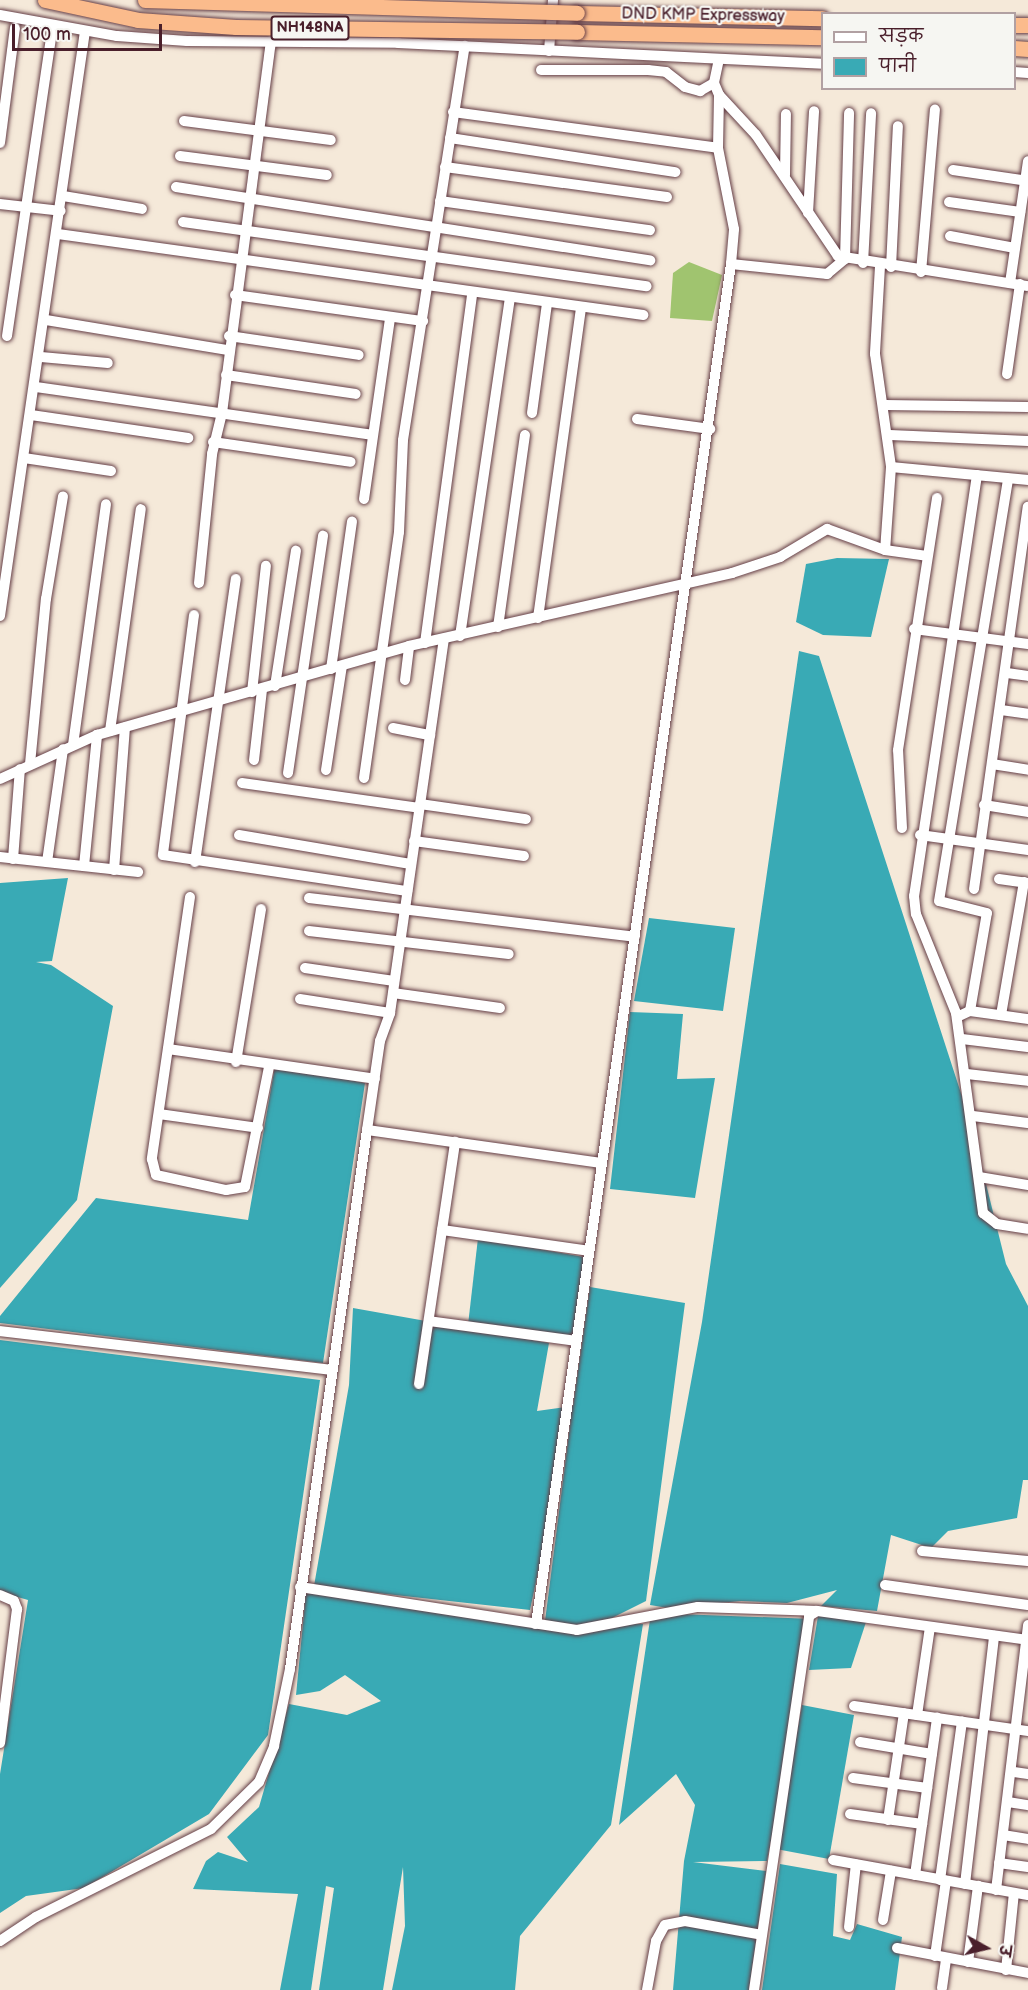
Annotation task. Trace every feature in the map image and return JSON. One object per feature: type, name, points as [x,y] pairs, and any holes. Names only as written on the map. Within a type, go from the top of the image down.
[{"type":"highway","name":"DND KMP Expressway","points":[[45,0],[138,20],[236,27],[821,37]]},
{"type":"highway","name":"DND KMP Expressway","points":[[146,0],[821,18]]},
{"type":"street","points":[[549,51],[553,0]]},
{"type":"street","points":[[0,15],[85,31],[187,41],[465,46],[821,64]]},
{"type":"street","points":[[0,143],[15,28]]},
{"type":"street","points":[[0,615],[2,587],[41,357],[85,31]]},
{"type":"street","points":[[7,336],[51,33]]},
{"type":"street","points":[[199,583],[213,442],[222,413],[227,350],[271,41]]},
{"type":"street","points":[[364,778],[402,494],[400,481],[435,228],[465,46]]},
{"type":"street","points":[[719,59],[714,83],[719,95],[785,176],[826,245],[845,260],[1019,284]]},
{"type":"street","points":[[542,70],[666,72],[685,87],[700,90],[714,83]]},
{"type":"street","points":[[536,1624],[688,586],[731,264],[732,208],[718,148],[719,95]]},
{"type":"street","points":[[921,272],[935,110]]},
{"type":"street","points":[[808,214],[814,111]]},
{"type":"street","points":[[453,112],[718,148]]},
{"type":"street","points":[[845,260],[849,113]]},
{"type":"street","points":[[863,263],[871,113]]},
{"type":"street","points":[[785,176],[786,114]]},
{"type":"street","points":[[184,121],[331,140]]},
{"type":"street","points":[[885,550],[891,467],[890,435],[874,354],[885,267],[898,126]]},
{"type":"street","points":[[450,138],[675,172]]},
{"type":"street","points":[[180,156],[327,175]]},
{"type":"street","points":[[1007,374],[1019,284],[1015,248],[1023,233],[1020,212],[1028,161]]},
{"type":"street","points":[[445,167],[668,197]]},
{"type":"street","points":[[953,170],[1026,180]]},
{"type":"street","points":[[176,187],[650,260]]},
{"type":"street","points":[[63,196],[142,209]]},
{"type":"street","points":[[440,201],[650,230]]},
{"type":"street","points":[[949,202],[1020,212]]},
{"type":"street","points":[[0,204],[61,211]]},
{"type":"street","points":[[183,222],[244,233],[646,286]]},
{"type":"street","points":[[58,234],[428,288],[643,315]]},
{"type":"street","points":[[950,236],[1015,248]]},
{"type":"street","points":[[731,264],[827,274],[845,260]]},
{"type":"street","points":[[424,643],[472,294]]},
{"type":"street","points":[[235,295],[423,321]]},
{"type":"street","points":[[460,636],[510,299]]},
{"type":"street","points":[[532,413],[547,303]]},
{"type":"street","points":[[538,618],[581,308]]},
{"type":"street","points":[[364,499],[390,318]]},
{"type":"street","points":[[46,320],[227,350]]},
{"type":"street","points":[[229,336],[359,355]]},
{"type":"street","points":[[41,357],[108,363]]},
{"type":"street","points":[[226,375],[356,394]]},
{"type":"street","points":[[36,387],[372,435]]},
{"type":"street","points":[[885,405],[1028,407]]},
{"type":"street","points":[[31,415],[188,438]]},
{"type":"street","points":[[637,419],[710,429]]},
{"type":"street","points":[[498,627],[525,435]]},
{"type":"street","points":[[890,435],[1028,441]]},
{"type":"street","points":[[213,442],[351,462]]},
{"type":"street","points":[[24,458],[111,471]]},
{"type":"street","points":[[891,467],[1028,480]]},
{"type":"street","points":[[977,475],[921,835],[916,914],[957,1017],[962,1039],[973,1116],[981,1205],[990,1220],[1028,1229]]},
{"type":"street","points":[[970,1011],[987,913],[939,901],[1008,479]]},
{"type":"street","points":[[13,859],[46,599],[63,496]]},
{"type":"street","points":[[902,828],[898,750],[914,628],[938,498]]},
{"type":"street","points":[[47,862],[68,747],[106,504]]},
{"type":"street","points":[[974,889],[984,805],[1012,643],[1022,608],[1028,507]]},
{"type":"street","points":[[110,731],[141,509]]},
{"type":"street","points":[[331,669],[352,521]]},
{"type":"street","points":[[0,779],[68,747],[110,731],[275,686],[409,646],[688,586],[780,557],[828,529],[885,550],[927,556]]},
{"type":"street","points":[[288,773],[304,677],[323,536]]},
{"type":"street","points":[[275,686],[296,551]]},
{"type":"street","points":[[254,760],[266,566]]},
{"type":"street","points":[[195,862],[221,700],[236,579]]},
{"type":"street","points":[[194,615],[179,711],[163,855],[195,862],[407,891]]},
{"type":"street","points":[[914,628],[1028,644]]},
{"type":"street","points":[[0,1941],[36,1917],[211,1829],[259,1782],[274,1746],[290,1669],[367,1130],[375,1079],[390,1013],[444,639]]},
{"type":"street","points":[[405,680],[409,646]]},
{"type":"street","points":[[326,771],[342,666]]},
{"type":"street","points":[[1007,673],[1028,676]]},
{"type":"street","points":[[1001,710],[1028,714]]},
{"type":"street","points":[[114,870],[125,727]]},
{"type":"street","points":[[393,728],[430,735]]},
{"type":"street","points":[[84,866],[97,735]]},
{"type":"street","points":[[992,764],[1028,770]]},
{"type":"street","points":[[242,783],[526,819]]},
{"type":"street","points":[[984,805],[1028,812]]},
{"type":"street","points":[[239,835],[411,864]]},
{"type":"street","points":[[921,835],[1028,850]]},
{"type":"street","points":[[414,841],[524,856]]},
{"type":"street","points":[[0,857],[138,872]]},
{"type":"street","points":[[999,879],[1026,882],[1001,1015]]},
{"type":"street","points":[[190,897],[159,1114],[156,1175],[226,1190],[248,1184],[269,1067]]},
{"type":"street","points":[[309,898],[635,937]]},
{"type":"street","points":[[236,1062],[261,909]]},
{"type":"street","points":[[309,931],[508,954]]},
{"type":"street","points":[[305,968],[394,981]]},
{"type":"street","points":[[393,993],[500,1008]]},
{"type":"street","points":[[300,999],[390,1013]]},
{"type":"street","points":[[957,1017],[970,1011],[1028,1019]]},
{"type":"street","points":[[962,1039],[1028,1047]]},
{"type":"street","points":[[168,1049],[269,1067],[375,1079]]},
{"type":"street","points":[[967,1074],[1028,1081]]},
{"type":"street","points":[[159,1114],[258,1128]]},
{"type":"street","points":[[973,1116],[1028,1123]]},
{"type":"street","points":[[367,1130],[602,1162]]},
{"type":"street","points":[[419,1384],[455,1142]]},
{"type":"street","points":[[979,1176],[1028,1185]]},
{"type":"street","points":[[442,1230],[589,1251]]},
{"type":"street","points":[[429,1321],[576,1341]]},
{"type":"street","points":[[0,1331],[332,1370]]},
{"type":"street","points":[[922,1551],[1028,1561]]},
{"type":"street","points":[[885,1585],[1028,1605]]},
{"type":"street","points":[[300,1587],[536,1624],[592,1630],[698,1607],[817,1611],[1027,1640]]},
{"type":"street","points":[[0,1595],[16,1605],[6,1654],[0,1743]]},
{"type":"street","points":[[754,1990],[809,1616],[817,1611]]},
{"type":"street","points":[[996,1890],[1008,1802],[1022,1730],[1028,1625]]},
{"type":"street","points":[[917,1715],[930,1627]]},
{"type":"street","points":[[965,1884],[994,1636]]},
{"type":"street","points":[[854,1706],[1022,1730]]},
{"type":"street","points":[[888,1820],[904,1713]]},
{"type":"street","points":[[915,1875],[937,1718]]},
{"type":"street","points":[[942,1988],[943,1880],[962,1722]]},
{"type":"street","points":[[860,1742],[932,1754]]},
{"type":"street","points":[[1014,1772],[1028,1774]]},
{"type":"street","points":[[853,1778],[927,1788]]},
{"type":"street","points":[[1008,1802],[1028,1805]]},
{"type":"street","points":[[850,1814],[922,1824]]},
{"type":"street","points":[[1003,1835],[1028,1839]]},
{"type":"street","points":[[833,1860],[1028,1895]]},
{"type":"street","points":[[999,1863],[1028,1867]]},
{"type":"street","points":[[849,1927],[856,1864]]},
{"type":"street","points":[[883,1920],[891,1871]]},
{"type":"street","points":[[968,1962],[978,1886]]},
{"type":"street","points":[[1006,1970],[1014,1893]]},
{"type":"street","points":[[647,1990],[656,1941],[665,1925],[685,1921],[762,1935]]},
{"type":"street","points":[[897,1948],[1028,1973]]},
{"type":"green space","points":[[689,262],[722,275],[712,321],[670,318],[673,273]]},
{"type":"water","points":[[837,558],[889,559],[871,637],[823,635],[796,622],[806,564]]},
{"type":"water","points":[[799,651],[819,656],[971,1124],[1006,1264],[1028,1306],[1028,1480],[1023,1480],[1017,1518],[948,1531],[931,1548],[891,1535],[877,1611],[821,1606],[837,1590],[787,1603],[741,1601],[668,1608],[650,1605],[702,1322]]},
{"type":"water","points":[[68,878],[52,961],[36,962],[51,965],[113,1006],[77,1200],[0,1288],[0,883]]},
{"type":"water","points":[[649,918],[735,928],[723,1011],[634,1001]]},
{"type":"water","points":[[630,1012],[683,1014],[677,1079],[715,1078],[695,1198],[610,1189]]},
{"type":"water","points":[[275,1066],[365,1083],[323,1363],[0,1323],[0,1316],[96,1198],[248,1220]]},
{"type":"water","points":[[478,1238],[584,1257],[572,1339],[468,1325]]},
{"type":"water","points":[[590,1287],[685,1303],[646,1601],[602,1623],[643,1624],[611,1825],[520,1936],[515,1990],[392,1990],[405,1926],[403,1867],[383,1990],[319,1990],[334,1888],[326,1886],[311,1990],[280,1990],[298,1894],[193,1889],[206,1861],[218,1852],[248,1862],[227,1837],[259,1807],[289,1704],[347,1715],[381,1701],[345,1675],[320,1691],[296,1695],[306,1592],[545,1621],[571,1418],[530,1610],[314,1586],[349,1385],[353,1308],[549,1343],[537,1411],[573,1406]]},
{"type":"water","points":[[0,1340],[320,1380],[268,1735],[209,1814],[84,1888],[26,1896],[0,1913],[0,1774],[28,1600],[0,1592]]},
{"type":"water","points":[[651,1613],[814,1619],[767,1861],[693,1862],[766,1871],[749,1990],[673,1990],[684,1861],[695,1805],[676,1774],[619,1825]]},
{"type":"water","points":[[818,1616],[867,1619],[851,1668],[809,1670]]},
{"type":"water","points":[[802,1705],[854,1715],[829,1859],[776,1849]]},
{"type":"water","points":[[780,1864],[837,1874],[833,1936],[850,1940],[857,1924],[902,1937],[895,1990],[762,1990]]}]
